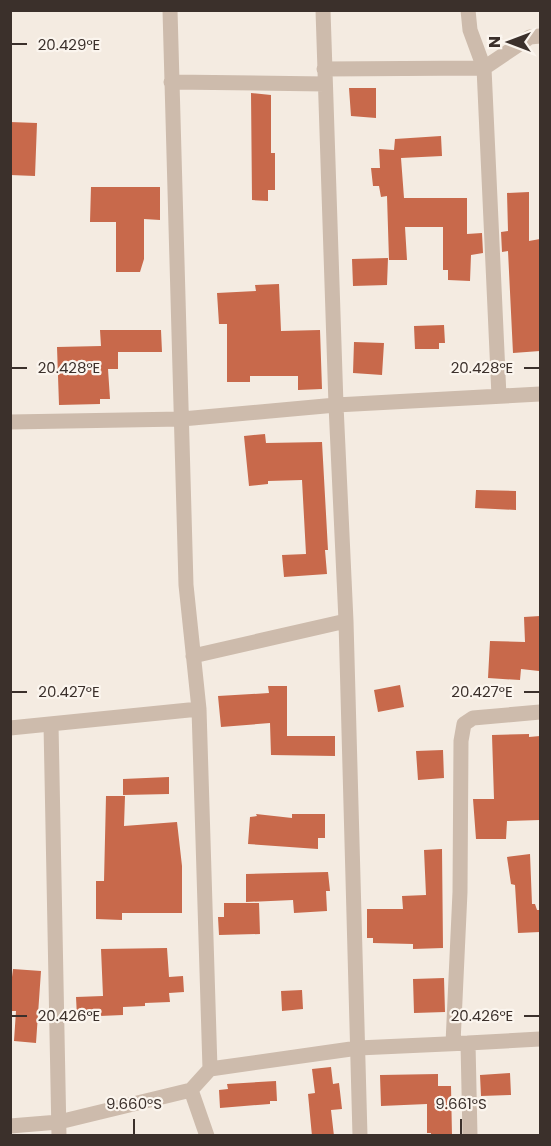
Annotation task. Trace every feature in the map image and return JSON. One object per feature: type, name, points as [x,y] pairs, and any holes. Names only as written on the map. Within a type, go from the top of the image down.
[{"type":"street","points":[[170,10],[186,585],[199,709],[210,1069]]},
{"type":"street","points":[[322,10],[346,621],[360,1136]]},
{"type":"street","points":[[468,10],[470,30],[484,68],[499,396]]},
{"type":"street","points":[[171,82],[484,68],[530,37],[540,36]]},
{"type":"street","points":[[10,422],[182,419],[336,405],[540,394]]},
{"type":"street","points":[[193,656],[346,621]]},
{"type":"street","points":[[10,728],[199,709]]},
{"type":"street","points":[[453,1043],[460,892],[461,741],[464,724],[473,718],[540,712]]},
{"type":"street","points":[[51,724],[59,1129]]},
{"type":"street","points":[[10,1126],[59,1129],[190,1090],[210,1069],[358,1048],[540,1039]]},
{"type":"street","points":[[468,1043],[470,1136]]},
{"type":"street","points":[[190,1090],[207,1136]]},
{"type":"building","points":[[349,88],[376,88],[376,118],[351,116]]},
{"type":"building","points":[[251,93],[271,95],[271,153],[275,153],[275,190],[268,190],[268,201],[252,200]]},
{"type":"building","points":[[10,122],[37,123],[35,176],[10,175]]},
{"type":"building","points":[[441,136],[442,156],[401,158],[404,198],[467,198],[467,234],[482,233],[483,253],[471,255],[470,281],[448,280],[448,270],[443,270],[443,227],[405,227],[407,260],[389,260],[387,196],[381,197],[379,186],[373,186],[371,168],[380,168],[379,149],[394,150],[395,139]]},
{"type":"building","points":[[91,187],[160,187],[160,220],[144,219],[144,259],[140,272],[116,272],[116,222],[90,222]]},
{"type":"building","points":[[529,192],[529,241],[540,239],[540,351],[513,353],[508,251],[502,252],[501,232],[508,231],[507,193]]},
{"type":"building","points":[[388,258],[387,285],[353,286],[352,259]]},
{"type":"building","points":[[279,284],[281,331],[320,330],[322,389],[298,390],[298,376],[250,376],[250,382],[227,382],[227,324],[219,324],[217,293],[256,291],[255,285]]},
{"type":"building","points":[[444,325],[445,343],[439,343],[439,349],[415,349],[414,326]]},
{"type":"building","points":[[100,330],[161,330],[162,352],[118,352],[118,369],[108,369],[110,399],[100,399],[100,404],[59,405],[57,347],[101,346]]},
{"type":"building","points":[[354,342],[384,343],[382,375],[353,373]]},
{"type":"building","points":[[265,434],[266,443],[322,442],[328,550],[325,550],[327,574],[284,577],[282,555],[306,554],[302,480],[268,481],[268,484],[249,486],[244,436]]},
{"type":"building","points":[[476,490],[516,491],[516,510],[475,508]]},
{"type":"building","points":[[540,616],[539,671],[521,669],[520,680],[488,678],[490,641],[525,642],[524,617]]},
{"type":"building","points":[[400,685],[404,707],[378,712],[374,690]]},
{"type":"building","points":[[268,686],[287,686],[287,736],[335,736],[335,756],[271,755],[270,723],[221,727],[218,696],[269,693]]},
{"type":"building","points":[[529,734],[529,737],[540,736],[540,820],[507,821],[506,839],[476,839],[473,799],[494,799],[492,735]]},
{"type":"building","points":[[443,750],[444,778],[418,780],[416,751]]},
{"type":"building","points":[[169,777],[169,794],[123,795],[123,779]]},
{"type":"building","points":[[106,796],[125,796],[124,826],[177,822],[182,866],[182,913],[122,913],[122,920],[96,919],[96,881],[104,881]]},
{"type":"building","points":[[256,814],[292,818],[292,814],[325,814],[325,838],[318,838],[318,849],[248,844],[250,817],[257,816]]},
{"type":"building","points":[[442,849],[443,948],[413,949],[413,944],[373,943],[373,938],[367,938],[367,909],[403,909],[402,896],[426,895],[424,850]]},
{"type":"building","points":[[530,854],[532,904],[540,910],[540,932],[518,933],[515,885],[511,884],[507,857]]},
{"type":"building","points":[[328,872],[330,891],[326,891],[327,911],[294,913],[293,900],[246,902],[246,874]]},
{"type":"building","points":[[224,903],[259,903],[260,934],[219,935],[218,917],[224,917]]},
{"type":"building","points":[[167,948],[169,977],[183,976],[184,992],[169,993],[170,1002],[123,1007],[123,1015],[77,1017],[76,997],[103,996],[101,949]]},
{"type":"building","points":[[13,969],[41,971],[36,1043],[14,1041],[16,1011],[10,1011],[10,977],[12,977]]},
{"type":"building","points":[[444,978],[445,1012],[414,1013],[413,979]]},
{"type":"building","points":[[302,990],[303,1009],[282,1011],[281,991]]},
{"type":"building","points":[[331,1067],[333,1084],[339,1083],[342,1109],[331,1110],[334,1136],[312,1136],[308,1094],[315,1093],[312,1069]]},
{"type":"building","points":[[510,1073],[511,1095],[481,1096],[480,1075]]},
{"type":"building","points":[[438,1074],[438,1086],[451,1086],[452,1136],[431,1136],[431,1133],[427,1133],[427,1104],[381,1106],[380,1075]]},
{"type":"building","points":[[276,1081],[277,1101],[270,1101],[270,1104],[220,1108],[219,1090],[228,1089],[227,1084]]}]
